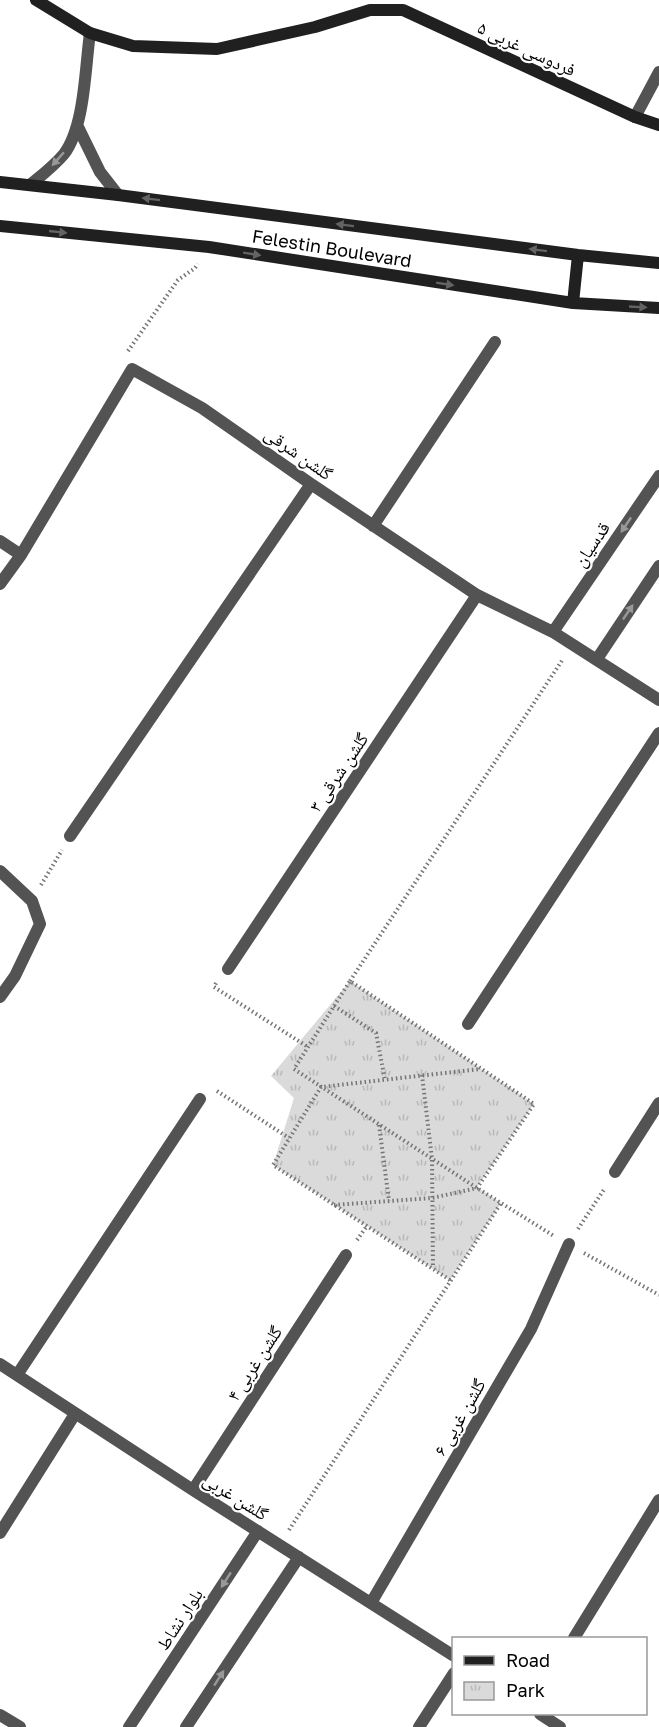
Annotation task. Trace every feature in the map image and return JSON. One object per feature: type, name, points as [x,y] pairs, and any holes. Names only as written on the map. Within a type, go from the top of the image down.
[{"type":"main road","name":"فردوسی غربی ۵","points":[[36,0],[90,33],[133,46],[217,49],[315,27],[370,10],[403,10],[635,117],[659,125]]},
{"type":"main road","name":"Felestin Boulevard","points":[[0,182],[578,255],[659,263]]},
{"type":"main road","name":"Felestin Boulevard","points":[[0,226],[209,247],[573,303],[659,308]]},
{"type":"main road","points":[[573,303],[578,255]]},
{"type":"street","points":[[30,185],[51,168],[65,152],[78,126],[90,33]]},
{"type":"street","points":[[635,117],[659,72]]},
{"type":"street","points":[[78,126],[100,172],[117,195]]},
{"type":"street","points":[[373,526],[495,342]]},
{"type":"street","points":[[0,584],[21,555],[132,369]]},
{"type":"street","name":"گلشن شرقی","points":[[132,369],[202,408],[477,595],[553,632],[659,700]]},
{"type":"street","name":"قدسیان","points":[[553,632],[659,476]]},
{"type":"street","points":[[70,836],[311,484]]},
{"type":"street","points":[[0,541],[21,555]]},
{"type":"street","points":[[597,659],[659,566]]},
{"type":"street","name":"گلشن شرقی ۳","points":[[228,969],[477,595]]},
{"type":"street","points":[[468,1024],[659,733]]},
{"type":"street","points":[[0,871],[32,901],[40,924],[15,976],[0,997]]},
{"type":"street","points":[[17,1375],[200,1099]]},
{"type":"street","points":[[615,1172],[659,1103]]},
{"type":"street","name":"گلشن غربی ۶","points":[[371,1604],[531,1329],[569,1244]]},
{"type":"street","name":"گلشن غربی ۴","points":[[193,1490],[346,1256]]},
{"type":"street","name":"گلشن غربی","points":[[0,1364],[452,1655]]},
{"type":"street","points":[[0,1533],[75,1413]]},
{"type":"street","points":[[575,1637],[659,1500]]},
{"type":"street","name":"بلوار نشاط","points":[[129,1727],[258,1531]]},
{"type":"street","points":[[186,1727],[299,1557]]},
{"type":"street","points":[[419,1727],[452,1675]]},
{"type":"street","points":[[0,1715],[20,1727]]},
{"type":"street","points":[[543,1715],[560,1727]]},
{"type":"path","points":[[132,369],[127,353],[178,280],[195,268],[209,247]]},
{"type":"path","points":[[573,644],[294,1069],[501,1203],[659,1295]]},
{"type":"path","points":[[32,901],[70,836]]},
{"type":"path","points":[[228,969],[214,987],[308,1047]]},
{"type":"path","points":[[334,1205],[432,1198],[477,1188],[534,1104],[350,981]]},
{"type":"path","points":[[334,1006],[376,1033],[385,1080]]},
{"type":"path","points":[[321,1087],[481,1069]]},
{"type":"path","points":[[422,1075],[432,1159],[433,1269]]},
{"type":"path","points":[[200,1099],[209,1086],[289,1138]]},
{"type":"path","points":[[321,1087],[273,1165],[450,1280]]},
{"type":"path","points":[[379,1125],[389,1201]]},
{"type":"path","points":[[569,1244],[615,1172]]},
{"type":"path","points":[[280,1545],[501,1203]]},
{"type":"green space","points":[[350,981],[534,1104],[477,1187],[501,1203],[450,1280],[273,1165],[294,1098],[271,1076]]}]
